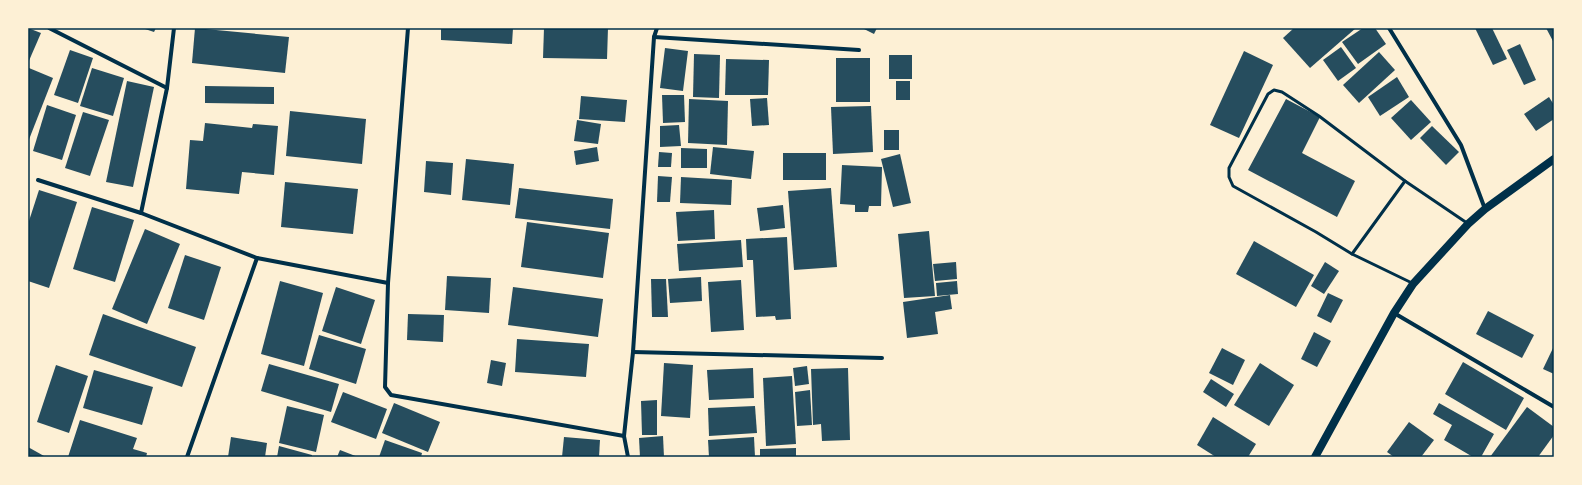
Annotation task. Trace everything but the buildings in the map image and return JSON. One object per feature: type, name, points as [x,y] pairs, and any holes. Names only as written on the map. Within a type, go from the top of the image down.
[{"type":"main road","points":[[1315,457],[1394,313],[1413,284],[1468,224],[1485,209],[1554,158]]},
{"type":"street","points":[[49,28],[167,88]]},
{"type":"street","points":[[141,214],[167,88],[174,28]]},
{"type":"street","points":[[408,28],[388,283],[385,387],[391,395],[624,436]]},
{"type":"street","points":[[628,457],[624,436],[633,352],[654,37],[657,28]]},
{"type":"street","points":[[1389,28],[1461,145],[1485,209]]},
{"type":"street","points":[[654,37],[859,50]]},
{"type":"street","points":[[38,180],[141,214],[257,258],[388,283]]},
{"type":"street","points":[[187,457],[257,258]]},
{"type":"street","points":[[1394,313],[1554,407]]},
{"type":"street","points":[[633,352],[882,358]]},
{"type":"lane","points":[[1413,284],[1352,254],[1316,232],[1233,186],[1229,177],[1229,168],[1268,94],[1274,90],[1282,92],[1319,116],[1405,181],[1468,224]]},
{"type":"lane","points":[[1352,254],[1405,181]]}]
